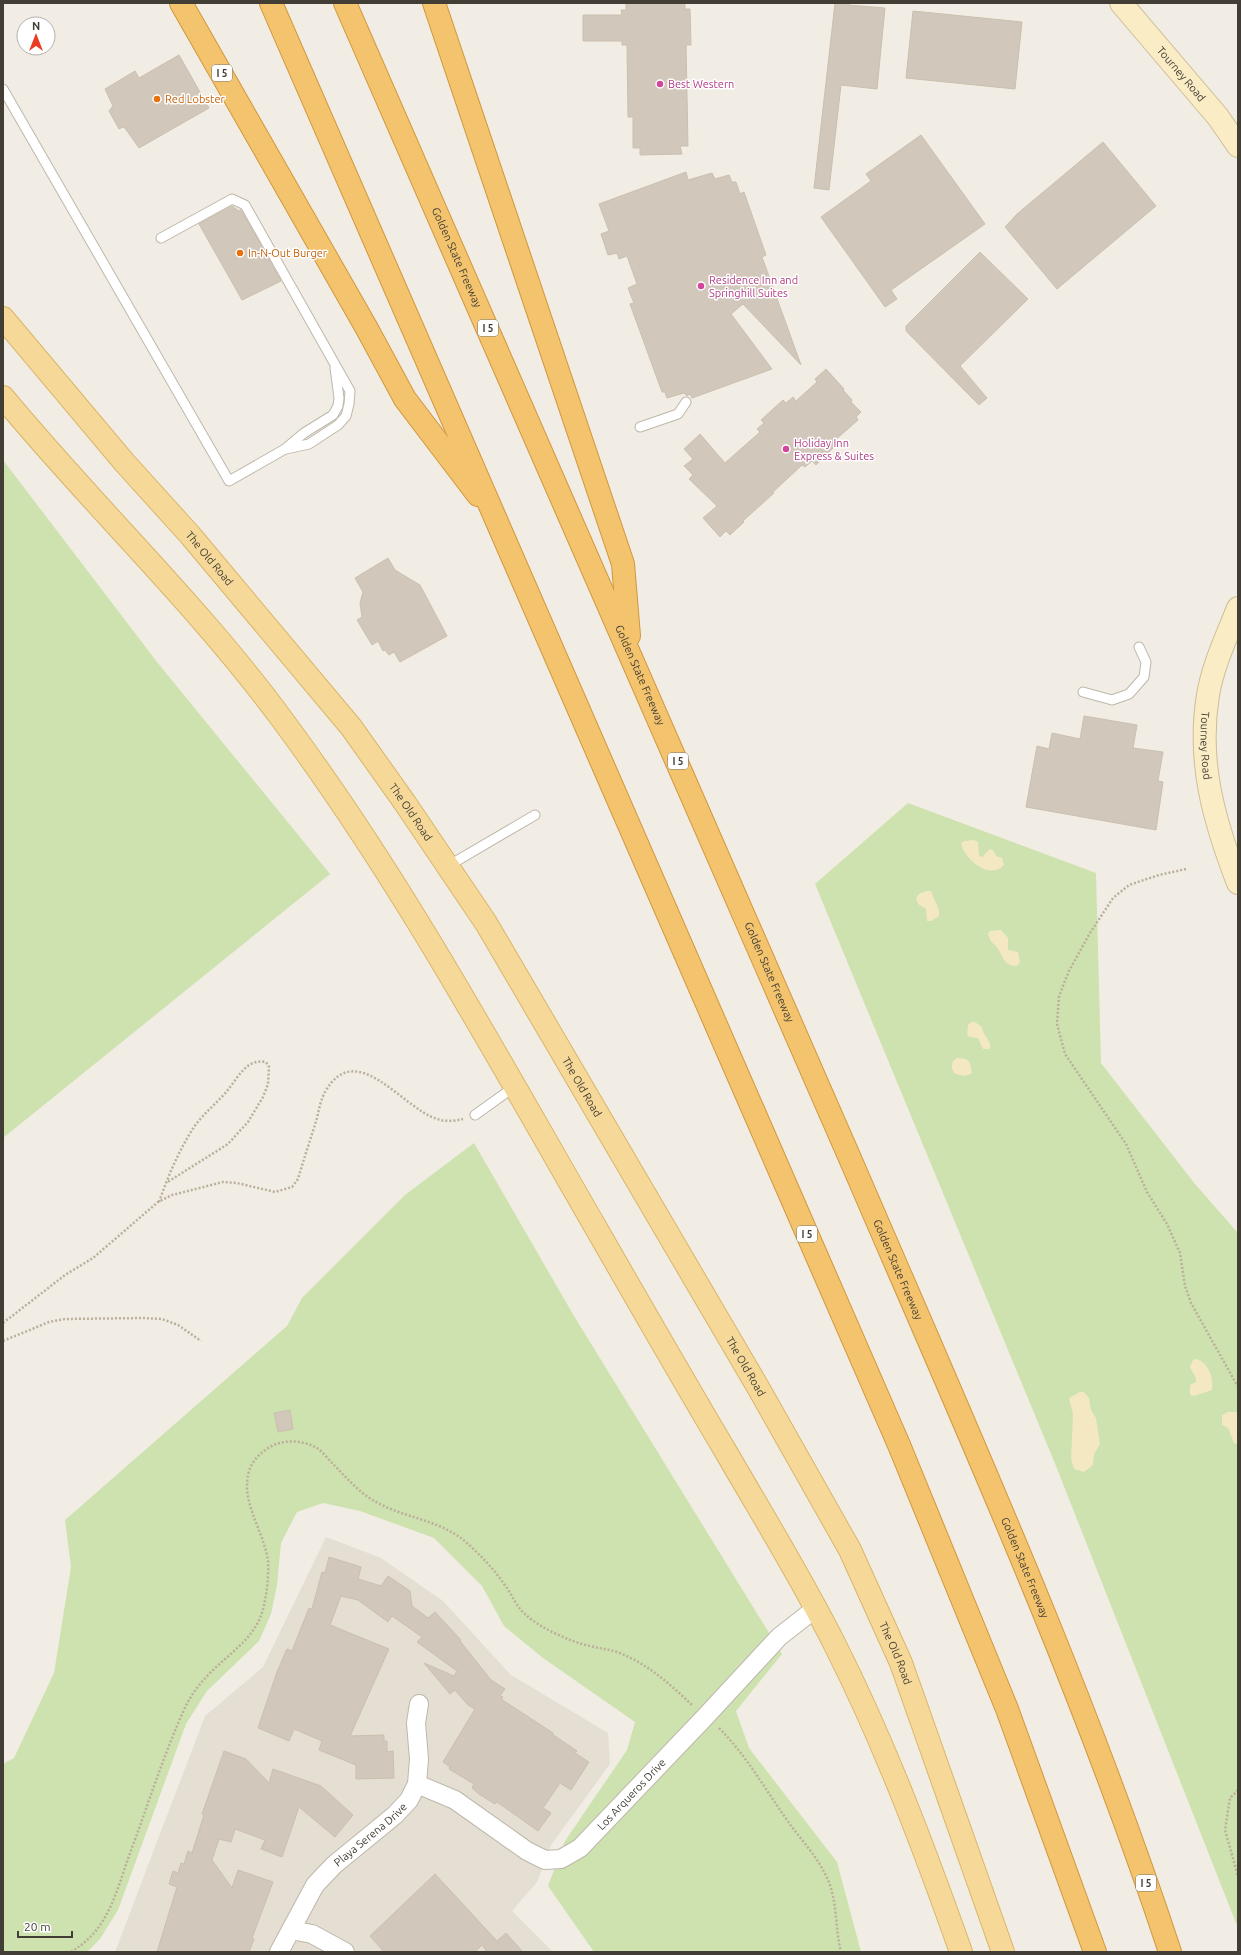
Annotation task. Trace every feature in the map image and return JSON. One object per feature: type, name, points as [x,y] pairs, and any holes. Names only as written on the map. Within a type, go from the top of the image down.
[{"type":"highway","name":"I 5","points":[[181,3],[362,320],[405,399],[499,523]]},
{"type":"highway","name":"I 5","points":[[271,3],[499,523],[896,1438],[1007,1709],[1095,1952]]},
{"type":"highway","name":"Golden State Freeway","points":[[345,3],[725,868],[1020,1553],[1121,1815],[1170,1952]]},
{"type":"highway","name":"I 5","points":[[434,3],[623,564],[631,654]]},
{"type":"main road","name":"The Old Road","points":[[3,318],[124,462],[200,546],[351,727],[486,923],[816,1488],[850,1550],[901,1663],[1003,1952]]},
{"type":"main road","points":[[3,397],[37,438],[70,472],[231,653],[282,719],[359,828],[396,884],[767,1520],[836,1645],[874,1728],[932,1869],[962,1952]]},
{"type":"street","name":"Tourney Road","points":[[1121,3],[1218,117],[1238,146]]},
{"type":"street","name":"Tourney Road","points":[[1238,608],[1216,664],[1208,694],[1205,728],[1205,763],[1211,803],[1221,840],[1238,882]]},
{"type":"street","name":"Los Arqueros Drive","points":[[417,1784],[456,1800],[527,1851],[545,1860],[561,1859],[580,1848],[779,1637],[816,1608]]},
{"type":"street","name":"Playa Serena Drive","points":[[279,1952],[315,1885],[334,1865],[395,1814],[409,1800],[417,1784],[419,1759],[416,1723],[419,1704]]},
{"type":"street","points":[[292,1930],[312,1934],[345,1952]]},
{"type":"lane","points":[[3,89],[230,481],[285,449],[308,444],[338,425],[346,416],[350,391],[335,368],[245,205],[232,199],[161,238]]},
{"type":"lane","points":[[640,427],[678,414],[686,402]]},
{"type":"lane","points":[[1083,692],[1112,700],[1129,694],[1144,678],[1146,662],[1139,647]]},
{"type":"lane","points":[[448,866],[534,815]]},
{"type":"lane","points":[[476,1115],[514,1087]]},
{"type":"path","points":[[1186,869],[1159,875],[1128,885],[1113,898],[1090,933],[1069,971],[1059,996],[1057,1024],[1065,1054],[1126,1144],[1147,1192],[1167,1224],[1180,1253],[1185,1286],[1191,1303],[1238,1387]]},
{"type":"path","points":[[158,1202],[171,1169],[194,1127],[227,1091],[246,1066],[254,1061],[266,1062],[269,1067],[268,1084],[263,1097],[248,1122],[228,1144],[166,1183]]},
{"type":"path","points":[[3,1323],[65,1275],[93,1258],[158,1202],[172,1195],[223,1182],[237,1183],[275,1192],[292,1187],[298,1179],[325,1093],[334,1080],[343,1073],[355,1071],[377,1079],[421,1111],[436,1119],[456,1121],[476,1115]]},
{"type":"path","points":[[3,1340],[49,1322],[65,1320],[144,1318],[162,1320],[178,1325],[201,1341]]},
{"type":"path","points":[[71,1952],[87,1942],[102,1922],[114,1897],[164,1753],[186,1703],[195,1689],[212,1671],[246,1641],[256,1628],[264,1608],[268,1580],[268,1561],[246,1488],[249,1469],[258,1455],[272,1446],[284,1441],[301,1442],[318,1448],[359,1490],[378,1504],[436,1523],[453,1531],[490,1566],[527,1616],[570,1641],[592,1647],[609,1649],[625,1655],[671,1685],[706,1716],[736,1745],[788,1822],[816,1857],[832,1891],[837,1936],[841,1952]]},
{"type":"path","points":[[1238,1790],[1230,1798],[1225,1830],[1238,1876]]},
{"type":"shaded area","points":[[326,1537],[381,1558],[443,1601],[511,1675],[608,1733],[610,1764],[551,1845],[537,1882],[512,1911],[553,1952],[115,1952],[205,1716],[263,1667]]},
{"type":"green space","points":[[3,460],[157,662],[330,874],[3,1138]]},
{"type":"green space","points":[[908,803],[1096,873],[1101,1063],[1195,1184],[1238,1233],[1238,1928],[1056,1466],[815,884]]},
{"type":"green space","points":[[474,1143],[574,1316],[782,1654],[736,1711],[749,1748],[837,1862],[861,1952],[594,1952],[548,1886],[565,1841],[627,1750],[635,1722],[543,1658],[504,1626],[482,1586],[434,1538],[360,1511],[323,1503],[297,1512],[281,1543],[277,1585],[271,1614],[259,1641],[207,1691],[186,1724],[118,1910],[100,1939],[87,1952],[3,1952],[3,1764],[14,1758],[54,1673],[71,1567],[65,1520],[287,1326],[302,1298],[405,1195]]},
{"type":"sand","points":[[974,840],[978,842],[979,856],[982,857],[990,849],[993,850],[996,856],[1002,858],[1004,865],[992,871],[978,866],[972,861],[963,849],[961,843],[964,841]]},
{"type":"sand","points":[[926,891],[931,891],[939,910],[939,916],[931,921],[927,921],[926,909],[918,904],[916,898],[919,894]]},
{"type":"sand","points":[[1001,930],[1008,938],[1008,950],[1018,952],[1020,962],[1017,966],[1009,965],[1007,963],[989,938],[988,933],[990,931]]},
{"type":"sand","points":[[971,1022],[975,1022],[982,1027],[990,1043],[990,1049],[983,1049],[978,1038],[969,1037],[967,1034],[968,1025]]},
{"type":"sand","points":[[957,1058],[966,1059],[970,1063],[972,1073],[963,1076],[954,1073],[952,1065],[953,1061]]},
{"type":"sand","points":[[1197,1359],[1205,1364],[1210,1372],[1212,1390],[1194,1396],[1190,1395],[1190,1385],[1196,1382],[1196,1378],[1190,1367],[1193,1360]]},
{"type":"sand","points":[[1080,1392],[1084,1392],[1089,1398],[1091,1410],[1096,1418],[1100,1444],[1094,1454],[1093,1465],[1084,1472],[1074,1469],[1071,1459],[1073,1415],[1069,1398]]},
{"type":"sand","points":[[1228,1412],[1238,1412],[1238,1445],[1234,1443],[1228,1428],[1222,1425],[1222,1415]]},
{"type":"building","name":"Best Western","points":[[626,3],[685,3],[685,9],[690,9],[691,45],[686,45],[688,146],[680,146],[682,154],[640,155],[640,148],[633,148],[633,117],[628,117],[627,45],[622,45],[622,41],[583,41],[583,15],[622,15],[621,10],[626,10]]},
{"type":"building","points":[[835,3],[849,3],[849,5],[885,8],[877,89],[841,85],[829,190],[814,188]]},
{"type":"building","points":[[913,11],[1022,22],[1015,89],[906,78]]},
{"type":"building","name":"Red Lobster","points":[[179,55],[209,108],[139,148],[125,128],[123,127],[119,129],[109,111],[113,106],[105,89],[135,71],[139,78]]},
{"type":"building","points":[[921,135],[985,224],[891,290],[897,299],[885,307],[821,217],[871,181],[866,174]]},
{"type":"building","points":[[1103,142],[1156,206],[1057,289],[1005,227],[1017,214]]},
{"type":"building","name":"Residence Inn and Springhill Suites","points":[[686,172],[688,180],[712,173],[715,179],[729,175],[732,182],[736,182],[740,194],[744,192],[766,255],[762,257],[801,365],[743,304],[731,314],[772,369],[692,398],[690,394],[687,396],[684,393],[667,398],[665,392],[662,392],[630,304],[634,303],[628,288],[637,284],[627,256],[619,259],[617,253],[608,255],[601,234],[609,231],[599,204]]},
{"type":"building","name":"In-N-Out Burger","points":[[232,206],[239,211],[241,210],[281,281],[242,300],[199,224]]},
{"type":"building","points":[[980,252],[1028,299],[960,366],[987,398],[979,405],[906,331],[906,326]]},
{"type":"building","name":"Holiday Inn Express & Suites","points":[[826,369],[844,389],[843,390],[852,400],[851,402],[861,412],[856,417],[858,420],[834,441],[837,444],[816,465],[812,461],[805,467],[802,465],[730,535],[726,531],[720,537],[703,518],[717,506],[689,479],[693,475],[684,466],[693,459],[684,449],[700,434],[725,463],[760,432],[757,429],[764,423],[761,420],[783,400],[786,403],[793,397],[796,401],[817,382],[815,379]]},
{"type":"building","points":[[388,558],[395,570],[420,585],[447,636],[400,662],[394,652],[389,655],[385,650],[383,651],[378,641],[372,645],[357,620],[362,617],[360,603],[363,592],[355,578]]},
{"type":"building","points":[[1084,716],[1137,725],[1133,748],[1163,752],[1158,781],[1163,782],[1156,830],[1026,807],[1037,746],[1049,749],[1052,733],[1080,739]]},
{"type":"building","points":[[290,1410],[293,1429],[278,1432],[274,1413]]},
{"type":"building","points":[[329,1557],[361,1567],[358,1579],[381,1586],[388,1576],[410,1591],[412,1606],[428,1618],[435,1612],[461,1640],[460,1641],[491,1680],[505,1689],[500,1696],[503,1697],[501,1699],[553,1733],[552,1734],[577,1751],[575,1753],[589,1762],[571,1790],[560,1783],[543,1808],[551,1813],[538,1831],[497,1802],[495,1804],[479,1794],[472,1788],[474,1784],[449,1769],[450,1767],[443,1762],[475,1709],[468,1705],[455,1690],[450,1694],[424,1663],[454,1676],[457,1671],[417,1642],[422,1637],[392,1616],[388,1622],[358,1600],[341,1596],[330,1625],[389,1649],[350,1736],[384,1735],[384,1741],[387,1741],[387,1752],[393,1751],[394,1778],[356,1779],[356,1765],[319,1750],[322,1741],[294,1729],[289,1741],[258,1728],[277,1672],[287,1649],[292,1651],[309,1608],[312,1609],[322,1572],[325,1573]]},
{"type":"building","points":[[224,1751],[246,1759],[269,1783],[273,1769],[321,1786],[353,1815],[335,1837],[299,1807],[282,1857],[261,1849],[265,1840],[235,1829],[231,1842],[219,1839],[212,1860],[232,1888],[238,1870],[273,1882],[252,1938],[254,1939],[249,1952],[157,1952],[177,1887],[169,1884],[173,1871],[178,1873],[181,1863],[184,1864],[188,1851],[192,1853],[204,1815],[202,1814]]},
{"type":"building","points":[[435,1874],[497,1941],[506,1933],[523,1952],[484,1952],[486,1950],[482,1945],[475,1952],[384,1952],[370,1936]]},
{"type":"place","name":"Best Western","points":[[660,84]]},
{"type":"place","name":"Red Lobster","points":[[157,99]]},
{"type":"place","name":"In-N-Out Burger","points":[[240,253]]},
{"type":"place","name":"Residence Inn and Springhill Suites","points":[[701,286]]},
{"type":"place","name":"Holiday Inn Express & Suites","points":[[786,449]]}]
